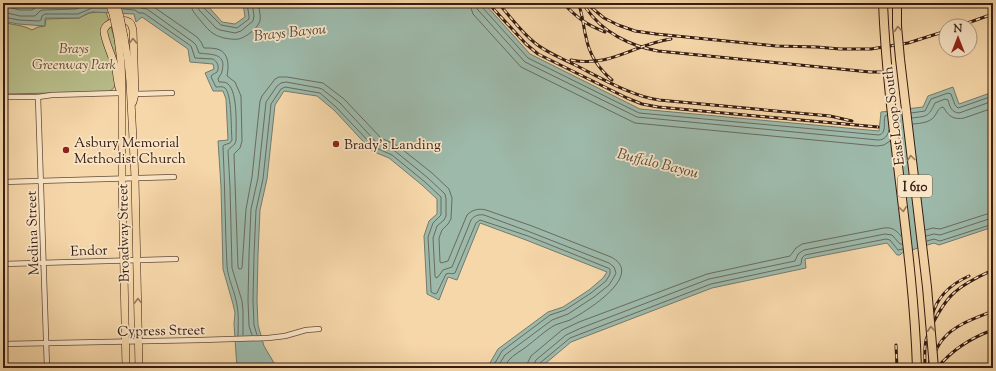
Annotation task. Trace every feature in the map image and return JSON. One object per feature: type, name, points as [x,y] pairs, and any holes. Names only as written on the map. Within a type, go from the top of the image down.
[{"type":"highway","name":"East Loop South","points":[[883,3],[886,59],[910,270],[916,336],[917,368]]},
{"type":"highway","name":"East Loop South","points":[[897,3],[897,26],[900,59],[934,368]]},
{"type":"main road","name":"Broadway Street","points":[[109,3],[128,61],[135,178],[139,368]]},
{"type":"main road","name":"Broadway Street","points":[[116,3],[120,17],[121,38],[126,368]]},
{"type":"main road","points":[[123,117],[118,93],[119,88],[115,66],[104,30],[106,26],[110,24],[124,21],[132,25],[133,30],[135,94],[134,101],[131,105]]},
{"type":"street","points":[[3,97],[38,97],[52,95],[118,93]]},
{"type":"street","points":[[135,94],[172,93]]},
{"type":"street","name":"Medina Street","points":[[38,97],[47,368]]},
{"type":"street","points":[[3,182],[174,177]]},
{"type":"street","name":"Endor","points":[[3,264],[176,259]]},
{"type":"street","name":"Cypress Street","points":[[3,344],[268,338],[285,336],[306,330],[319,329]]},
{"type":"green space","name":"Brays Greenway Park","points":[[106,12],[117,51],[118,74],[117,81],[112,90],[108,92],[3,94],[3,22],[32,30],[45,26],[46,19],[79,18],[89,13]]},
{"type":"water","points":[[3,3],[204,3],[222,22],[235,24],[245,17],[243,3],[484,3],[530,54],[640,109],[879,131],[881,112],[923,107],[928,96],[953,87],[959,104],[993,92],[993,227],[939,245],[934,243],[902,253],[900,255],[897,255],[887,243],[805,259],[806,268],[712,288],[571,342],[540,368],[487,368],[498,349],[548,312],[563,307],[589,290],[603,278],[607,272],[480,223],[457,280],[448,277],[439,300],[427,294],[424,236],[429,221],[437,214],[437,199],[389,158],[372,151],[334,110],[317,96],[284,91],[275,105],[267,179],[260,210],[258,255],[258,325],[264,346],[277,368],[237,368],[234,324],[235,313],[223,269],[221,187],[218,141],[228,140],[226,99],[223,91],[213,91],[205,73],[214,69],[213,64],[190,62],[188,49],[142,17],[136,22],[134,14],[93,12],[79,18],[45,18],[45,26],[18,24],[3,21]]},
{"type":"railway","points":[[488,3],[526,44],[538,54],[642,104],[658,107],[878,127]]},
{"type":"railway","points":[[498,3],[525,34],[540,47],[606,81],[638,95],[659,100],[830,116],[852,121]]},
{"type":"railway","points":[[563,3],[582,20],[605,32]]},
{"type":"railway","points":[[578,3],[587,43],[592,55],[599,66],[612,80]]},
{"type":"railway","points":[[586,3],[604,18],[635,31],[776,46],[871,49],[908,43],[938,34]]},
{"type":"railway","points":[[586,8],[608,31],[627,42],[648,49],[881,72]]},
{"type":"railway","points":[[978,19],[993,14]]},
{"type":"railway","points":[[571,60],[585,62],[598,61],[671,39]]},
{"type":"railway","points":[[925,368],[926,340],[934,321],[942,308],[959,288],[993,270]]},
{"type":"railway","points":[[932,316],[941,297],[956,283],[969,276]]},
{"type":"railway","points":[[928,368],[939,345],[949,333],[967,322],[993,311]]},
{"type":"railway","points":[[937,368],[949,355],[962,345],[993,330]]},
{"type":"railway","points":[[896,345],[897,368]]},
{"type":"place","name":"Brady’s Landing","points":[[336,144]]},
{"type":"place","name":"Asbury Memorial Methodist Church","points":[[66,150]]},
{"type":"water label","name":"Brays Bayou","points":[[290,32]]},
{"type":"water label","name":"Buffalo Bayou","points":[[658,163]]}]
